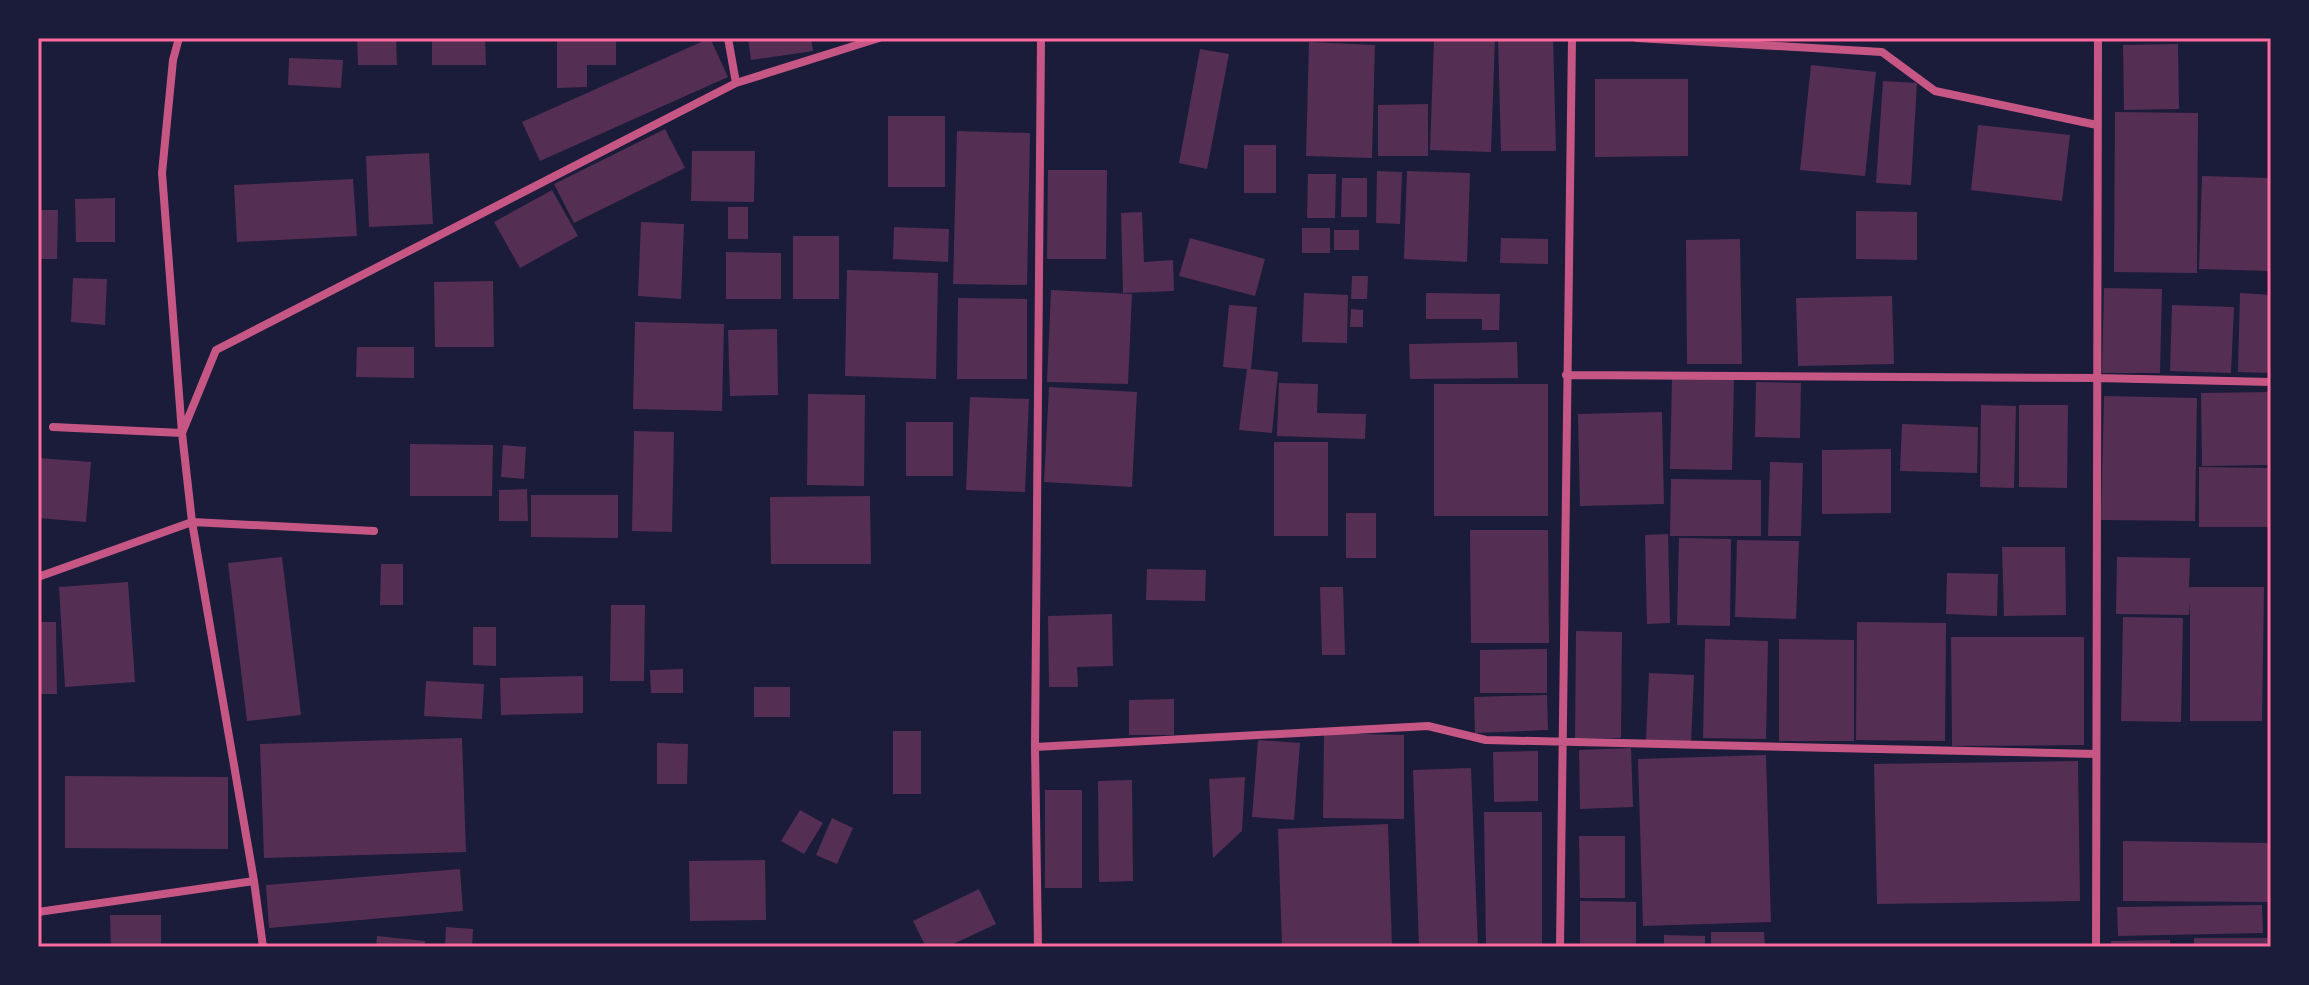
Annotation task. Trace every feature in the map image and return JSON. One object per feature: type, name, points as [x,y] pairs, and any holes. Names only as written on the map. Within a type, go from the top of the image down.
[{"type":"street","points":[[179,38],[173,60],[162,173],[182,433],[192,522],[263,947]]},
{"type":"street","points":[[728,38],[736,83]]},
{"type":"street","points":[[182,433],[216,350],[736,83],[879,38]]},
{"type":"street","points":[[1038,947],[1035,747],[1041,38]]},
{"type":"street","points":[[1560,947],[1572,38]]},
{"type":"street","points":[[1637,38],[1882,52],[1935,91],[2097,125]]},
{"type":"street","points":[[2096,947],[2098,38]]},
{"type":"street","points":[[1566,375],[2271,382]]},
{"type":"street","points":[[53,427],[182,433]]},
{"type":"street","points":[[38,577],[192,522],[374,531]]},
{"type":"street","points":[[1035,747],[1428,726],[1486,740],[2096,754]]},
{"type":"street","points":[[38,912],[254,881]]},
{"type":"building","points":[[357,38],[396,38],[397,65],[358,65]]},
{"type":"building","points":[[432,38],[485,38],[486,65],[432,65]]},
{"type":"building","points":[[557,38],[616,38],[616,65],[587,65],[587,87],[557,88]]},
{"type":"building","points":[[710,38],[728,77],[540,161],[522,122]]},
{"type":"building","points":[[748,38],[811,38],[813,51],[751,60]]},
{"type":"building","points":[[1434,38],[1495,38],[1491,152],[1430,150]]},
{"type":"building","points":[[1498,38],[1553,38],[1556,151],[1501,151]]},
{"type":"building","points":[[1309,42],[1375,45],[1372,158],[1306,156]]},
{"type":"building","points":[[2178,44],[2179,109],[2124,110],[2123,45]]},
{"type":"building","points":[[1200,49],[1229,54],[1207,169],[1179,163]]},
{"type":"building","points":[[289,58],[343,60],[341,88],[288,85]]},
{"type":"building","points":[[1811,65],[1876,72],[1865,176],[1800,170]]},
{"type":"building","points":[[1595,79],[1688,79],[1688,156],[1595,157]]},
{"type":"building","points":[[1883,81],[1917,83],[1911,185],[1876,183]]},
{"type":"building","points":[[1428,104],[1428,156],[1378,156],[1378,105]]},
{"type":"building","points":[[2115,112],[2198,113],[2197,273],[2114,272]]},
{"type":"building","points":[[888,116],[945,116],[945,187],[888,187]]},
{"type":"building","points":[[1978,125],[2070,135],[2062,201],[1971,190]]},
{"type":"building","points":[[665,129],[685,168],[574,223],[554,184]]},
{"type":"building","points":[[957,131],[1030,133],[1027,285],[953,284]]},
{"type":"building","points":[[1244,145],[1276,145],[1276,193],[1244,193]]},
{"type":"building","points":[[692,151],[755,151],[754,202],[691,201]]},
{"type":"building","points":[[429,153],[433,224],[369,227],[366,156]]},
{"type":"building","points":[[1048,170],[1107,170],[1106,259],[1047,259]]},
{"type":"building","points":[[1377,171],[1402,172],[1400,224],[1376,223]]},
{"type":"building","points":[[1407,171],[1470,173],[1467,262],[1404,259]]},
{"type":"building","points":[[1308,174],[1336,174],[1335,218],[1307,218]]},
{"type":"building","points":[[2202,176],[2271,178],[2271,271],[2199,269]]},
{"type":"building","points":[[1342,178],[1367,178],[1367,217],[1341,217]]},
{"type":"building","points":[[353,179],[357,236],[237,242],[234,185]]},
{"type":"building","points":[[552,190],[578,236],[520,268],[494,222]]},
{"type":"building","points":[[115,198],[115,242],[76,242],[75,199]]},
{"type":"building","points":[[728,207],[748,207],[748,239],[728,239]]},
{"type":"building","points":[[38,210],[58,210],[57,259],[38,259]]},
{"type":"building","points":[[1856,211],[1917,212],[1917,260],[1856,259]]},
{"type":"building","points":[[1142,212],[1144,262],[1173,260],[1174,291],[1123,293],[1121,213]]},
{"type":"building","points":[[641,222],[684,224],[681,299],[638,296]]},
{"type":"building","points":[[894,227],[949,229],[948,262],[893,259]]},
{"type":"building","points":[[1302,228],[1330,228],[1330,253],[1302,253]]},
{"type":"building","points":[[1334,230],[1359,230],[1359,250],[1334,250]]},
{"type":"building","points":[[793,236],[839,236],[839,299],[793,299]]},
{"type":"building","points":[[1190,238],[1265,259],[1255,296],[1179,276]]},
{"type":"building","points":[[1501,238],[1548,239],[1548,264],[1500,263]]},
{"type":"building","points":[[1740,239],[1742,364],[1687,364],[1686,240]]},
{"type":"building","points":[[726,252],[781,253],[781,299],[726,299]]},
{"type":"building","points":[[847,270],[938,273],[936,379],[845,376]]},
{"type":"building","points":[[1352,276],[1368,276],[1367,299],[1351,299]]},
{"type":"building","points":[[73,278],[107,279],[105,325],[71,322]]},
{"type":"building","points":[[493,281],[494,347],[435,347],[434,282]]},
{"type":"building","points":[[2104,288],[2162,289],[2160,373],[2102,373]]},
{"type":"building","points":[[1051,290],[1132,294],[1128,384],[1047,382]]},
{"type":"building","points":[[1304,293],[1348,295],[1347,343],[1302,342]]},
{"type":"building","points":[[1426,293],[1500,294],[1499,330],[1482,330],[1482,319],[1426,319]]},
{"type":"building","points":[[2240,293],[2271,295],[2271,373],[2238,372]]},
{"type":"building","points":[[1892,296],[1894,364],[1798,366],[1796,298]]},
{"type":"building","points":[[958,298],[1027,299],[1027,379],[957,379]]},
{"type":"building","points":[[1229,305],[1257,307],[1251,369],[1278,372],[1272,433],[1239,430],[1247,369],[1223,367]]},
{"type":"building","points":[[2172,305],[2234,307],[2231,373],[2170,371]]},
{"type":"building","points":[[1351,309],[1363,310],[1363,327],[1350,327]]},
{"type":"building","points":[[635,322],[724,324],[722,411],[633,409]]},
{"type":"building","points":[[777,329],[778,395],[730,396],[728,330]]},
{"type":"building","points":[[1517,342],[1518,378],[1410,379],[1409,344]]},
{"type":"building","points":[[357,347],[414,347],[414,378],[356,377]]},
{"type":"building","points":[[1672,378],[1734,379],[1732,470],[1670,469]]},
{"type":"building","points":[[1756,382],[1801,383],[1800,438],[1755,437]]},
{"type":"building","points":[[1279,383],[1318,384],[1317,413],[1366,414],[1365,439],[1277,436]]},
{"type":"building","points":[[1434,384],[1548,384],[1548,516],[1434,516]]},
{"type":"building","points":[[1049,387],[1137,392],[1132,487],[1044,482]]},
{"type":"building","points":[[2271,392],[2271,465],[2202,466],[2201,393]]},
{"type":"building","points":[[808,394],[865,395],[864,486],[807,485]]},
{"type":"building","points":[[2104,396],[2197,398],[2195,521],[2101,520]]},
{"type":"building","points":[[970,397],[1029,399],[1025,492],[966,490]]},
{"type":"building","points":[[1981,405],[2016,406],[2014,488],[1980,487]]},
{"type":"building","points":[[2019,405],[2068,405],[2067,488],[2019,487]]},
{"type":"building","points":[[1662,412],[1664,504],[1580,506],[1578,414]]},
{"type":"building","points":[[906,422],[953,422],[953,476],[906,476]]},
{"type":"building","points":[[1902,424],[1978,427],[1977,473],[1900,471]]},
{"type":"building","points":[[634,431],[674,432],[672,532],[632,531]]},
{"type":"building","points":[[1274,442],[1328,442],[1328,536],[1274,536]]},
{"type":"building","points":[[410,444],[493,445],[492,496],[410,496]]},
{"type":"building","points":[[503,445],[526,447],[524,479],[501,477]]},
{"type":"building","points":[[1891,449],[1891,513],[1822,514],[1822,450]]},
{"type":"building","points":[[38,458],[91,462],[86,522],[38,518]]},
{"type":"building","points":[[1770,462],[1803,463],[1801,536],[1768,536]]},
{"type":"building","points":[[2199,467],[2271,468],[2271,527],[2199,527]]},
{"type":"building","points":[[1671,479],[1761,480],[1761,536],[1670,536]]},
{"type":"building","points":[[527,489],[528,521],[499,521],[499,490]]},
{"type":"building","points":[[531,495],[618,495],[618,538],[531,537]]},
{"type":"building","points":[[870,496],[871,564],[771,564],[770,497]]},
{"type":"building","points":[[1346,513],[1376,513],[1376,558],[1346,558]]},
{"type":"building","points":[[1470,530],[1548,530],[1549,643],[1471,643]]},
{"type":"building","points":[[1668,534],[1670,623],[1647,624],[1645,535]]},
{"type":"building","points":[[1679,538],[1731,539],[1730,626],[1677,625]]},
{"type":"building","points":[[1737,540],[1799,541],[1796,619],[1735,617]]},
{"type":"building","points":[[2002,547],[2065,547],[2066,615],[2004,616]]},
{"type":"building","points":[[282,557],[301,715],[247,721],[228,563]]},
{"type":"building","points":[[2117,557],[2190,558],[2189,587],[2264,587],[2262,721],[2190,721],[2190,602],[2189,615],[2116,614]]},
{"type":"building","points":[[381,564],[403,564],[403,605],[380,605]]},
{"type":"building","points":[[1147,569],[1206,570],[1205,601],[1146,600]]},
{"type":"building","points":[[1947,573],[1998,574],[1997,616],[1946,614]]},
{"type":"building","points":[[128,582],[135,682],[65,687],[59,587]]},
{"type":"building","points":[[1320,587],[1343,587],[1345,655],[1322,655]]},
{"type":"building","points":[[611,605],[645,605],[644,681],[610,681]]},
{"type":"building","points":[[1112,614],[1113,666],[1077,667],[1078,687],[1049,687],[1048,616]]},
{"type":"building","points":[[2123,617],[2183,618],[2181,722],[2121,721]]},
{"type":"building","points":[[38,622],[56,622],[57,694],[38,694]]},
{"type":"building","points":[[1857,622],[1946,623],[1945,741],[1856,740]]},
{"type":"building","points":[[473,627],[496,627],[496,666],[473,665]]},
{"type":"building","points":[[1576,631],[1622,632],[1621,738],[1575,738]]},
{"type":"building","points":[[1951,637],[2084,637],[2084,745],[1952,746]]},
{"type":"building","points":[[1705,639],[1768,641],[1766,739],[1703,738]]},
{"type":"building","points":[[1779,639],[1854,640],[1854,741],[1779,741]]},
{"type":"building","points":[[1547,649],[1547,693],[1480,693],[1480,650]]},
{"type":"building","points":[[683,669],[683,693],[651,693],[650,670]]},
{"type":"building","points":[[1649,673],[1694,675],[1691,743],[1646,741]]},
{"type":"building","points":[[583,676],[583,713],[501,715],[500,678]]},
{"type":"building","points":[[426,681],[484,684],[482,719],[424,716]]},
{"type":"building","points":[[754,687],[790,687],[790,717],[754,717]]},
{"type":"building","points":[[1547,695],[1548,730],[1475,733],[1474,697]]},
{"type":"building","points":[[1174,699],[1174,735],[1129,735],[1129,700]]},
{"type":"building","points":[[893,731],[921,731],[921,794],[893,794]]},
{"type":"building","points":[[1324,733],[1404,735],[1404,819],[1323,818]]},
{"type":"building","points":[[462,738],[466,852],[264,858],[260,744]]},
{"type":"building","points":[[1258,740],[1300,743],[1294,820],[1252,817]]},
{"type":"building","points":[[657,743],[688,744],[687,784],[657,784]]},
{"type":"building","points":[[1631,748],[1633,807],[1580,809],[1579,750]]},
{"type":"building","points":[[1538,751],[1538,801],[1494,802],[1493,752]]},
{"type":"building","points":[[1766,755],[1771,922],[1643,926],[1638,759]]},
{"type":"building","points":[[2078,761],[2080,901],[1877,904],[1874,764]]},
{"type":"building","points":[[1471,768],[1478,947],[1419,947],[1413,770]]},
{"type":"building","points":[[65,776],[228,777],[228,849],[65,848]]},
{"type":"building","points":[[1245,777],[1242,831],[1213,858],[1209,779]]},
{"type":"building","points":[[1132,780],[1133,881],[1099,882],[1098,781]]},
{"type":"building","points":[[1045,790],[1082,790],[1082,888],[1045,888]]},
{"type":"building","points":[[800,810],[823,823],[804,854],[781,841]]},
{"type":"building","points":[[1484,812],[1542,812],[1542,947],[1486,947]]},
{"type":"building","points":[[832,818],[853,828],[837,864],[816,855]]},
{"type":"building","points":[[1388,824],[1392,947],[1282,947],[1278,829]]},
{"type":"building","points":[[1579,836],[1625,836],[1625,898],[1580,898]]},
{"type":"building","points":[[2123,841],[2270,843],[2270,902],[2123,901]]},
{"type":"building","points":[[765,860],[766,920],[690,921],[689,861]]},
{"type":"building","points":[[460,869],[463,911],[269,928],[266,885]]},
{"type":"building","points":[[979,889],[996,924],[947,947],[926,947],[913,921]]},
{"type":"building","points":[[1580,901],[1636,902],[1636,947],[1580,947]]},
{"type":"building","points":[[2262,905],[2263,933],[2118,936],[2117,907]]},
{"type":"building","points":[[110,915],[161,915],[161,947],[111,947]]},
{"type":"building","points":[[446,927],[473,929],[472,947],[445,947]]},
{"type":"building","points":[[1711,932],[1764,932],[1765,947],[1711,947]]},
{"type":"building","points":[[1664,935],[1705,936],[1705,947],[1664,947]]},
{"type":"building","points":[[377,936],[425,941],[425,947],[376,947]]},
{"type":"building","points":[[2194,938],[2269,938],[2269,947],[2194,947]]},
{"type":"building","points":[[2170,940],[2170,947],[2111,947],[2111,941]]}]
